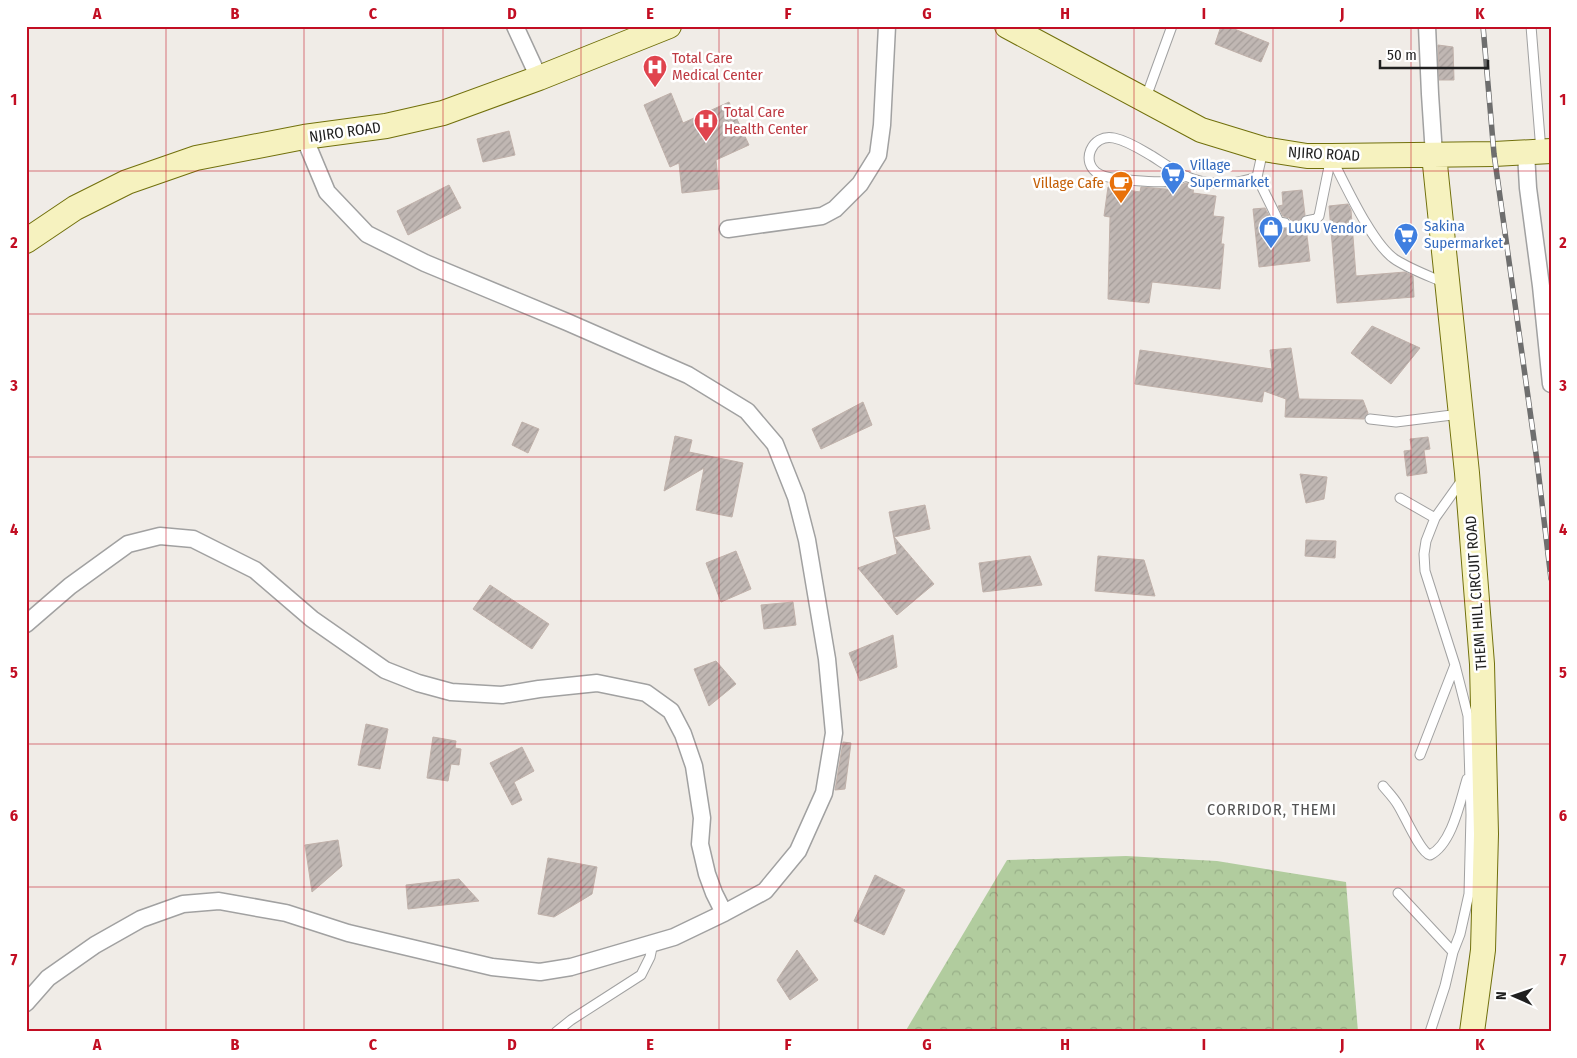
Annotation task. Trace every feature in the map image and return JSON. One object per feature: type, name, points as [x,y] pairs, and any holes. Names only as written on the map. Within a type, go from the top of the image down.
[{"type":"street","points":[[515,26],[539,78]]},
{"type":"street","name":"NJIRO ROAD","points":[[26,241],[75,208],[127,182],[196,158],[304,137],[386,126],[443,113],[539,78],[670,26]]},
{"type":"street","points":[[728,228],[822,216],[835,209],[860,184],[878,155],[882,124],[887,26]]},
{"type":"street","name":"NJIRO ROAD","points":[[1007,26],[1201,130],[1263,150],[1307,156],[1539,152]]},
{"type":"street","points":[[1427,26],[1434,155]]},
{"type":"street","points":[[26,1003],[48,978],[95,945],[141,919],[183,904],[219,901],[286,913],[348,933],[492,967],[540,972],[572,967],[674,937],[765,891],[798,851],[824,793],[834,733],[827,659],[807,540],[796,497],[774,444],[747,411],[688,375],[568,322],[425,263],[367,234],[327,192],[304,137]]},
{"type":"street","points":[[1539,152],[1528,188],[1551,384]]},
{"type":"street","name":"THEMI HILL CIRCUIT ROAD","points":[[1434,155],[1467,473],[1482,664],[1486,834],[1483,950],[1472,1032]]},
{"type":"street","points":[[26,624],[70,586],[128,544],[160,536],[193,538],[255,570],[312,619],[385,670],[418,683],[451,692],[502,695],[597,683],[646,693],[670,711],[682,734],[694,766],[702,818],[700,844],[711,884],[724,913]]},
{"type":"lane","points":[[1145,100],[1172,26]]},
{"type":"lane","points":[[1531,26],[1539,152]]},
{"type":"lane","points":[[1186,176],[1173,181],[1162,182],[1099,175],[1092,168],[1089,159],[1092,146],[1099,139],[1111,137],[1121,140],[1136,146],[1186,176],[1205,182],[1225,184],[1242,182],[1256,177]]},
{"type":"lane","points":[[1263,150],[1256,177],[1279,222],[1285,223]]},
{"type":"lane","points":[[1306,221],[1316,219],[1319,216],[1331,156]]},
{"type":"lane","points":[[1331,156],[1352,199],[1385,250],[1395,260],[1447,284]]},
{"type":"lane","points":[[1370,419],[1396,422],[1460,414]]},
{"type":"lane","points":[[1430,1032],[1460,934],[1469,894],[1471,854],[1470,772],[1468,716],[1455,665],[1425,571],[1424,554],[1426,541],[1435,518],[1467,473]]},
{"type":"lane","points":[[1400,498],[1435,518]]},
{"type":"lane","points":[[1420,755],[1455,665]]},
{"type":"lane","points":[[1383,786],[1398,804],[1419,844],[1426,854],[1430,855],[1434,853],[1449,834],[1470,772]]},
{"type":"lane","points":[[1398,893],[1453,952]]},
{"type":"lane","points":[[556,1032],[570,1020],[640,975],[650,957],[654,943]]},
{"type":"green space","points":[[1126,856],[1217,861],[1346,882],[1358,1032],[905,1032],[1007,860]]},
{"type":"building","points":[[1221,26],[1227,26],[1269,43],[1261,62],[1215,44]]},
{"type":"building","points":[[1438,45],[1453,47],[1454,80],[1439,80]]},
{"type":"building","points":[[671,93],[683,123],[729,102],[749,145],[716,160],[719,189],[682,193],[679,163],[670,167],[644,105]]},
{"type":"building","points":[[509,131],[515,155],[483,162],[477,139]]},
{"type":"building","points":[[1186,183],[1194,186],[1193,193],[1216,196],[1213,216],[1224,217],[1220,289],[1152,282],[1149,303],[1108,299],[1110,217],[1104,216],[1108,187],[1140,192],[1141,187],[1178,190],[1178,186]]},
{"type":"building","points":[[449,185],[461,208],[408,235],[397,211]]},
{"type":"building","points":[[1302,190],[1305,215],[1300,222],[1306,227],[1310,261],[1259,267],[1253,209],[1265,208],[1275,227],[1288,229],[1291,220],[1283,216],[1278,206],[1283,205],[1282,192]]},
{"type":"building","points":[[1348,204],[1351,210],[1356,276],[1405,272],[1413,276],[1414,297],[1337,303],[1329,206]]},
{"type":"building","points":[[1372,326],[1420,348],[1391,384],[1351,353]]},
{"type":"building","points":[[1291,348],[1299,399],[1363,400],[1368,413],[1364,419],[1285,417],[1286,399],[1264,391],[1262,402],[1135,384],[1140,350],[1272,369],[1270,350]]},
{"type":"building","points":[[863,402],[872,425],[821,449],[812,429]]},
{"type":"building","points":[[522,422],[539,429],[528,453],[512,445]]},
{"type":"building","points":[[675,436],[692,440],[689,452],[743,463],[732,517],[696,510],[704,468],[664,491]]},
{"type":"building","points":[[1428,437],[1430,449],[1424,450],[1427,473],[1407,476],[1404,451],[1412,450],[1410,439]]},
{"type":"building","points":[[1300,474],[1327,477],[1324,499],[1306,503]]},
{"type":"building","points":[[925,505],[930,529],[894,537],[934,584],[897,615],[858,568],[897,554],[889,512]]},
{"type":"building","points":[[1306,540],[1336,541],[1335,558],[1305,556]]},
{"type":"building","points":[[736,551],[751,589],[721,602],[706,563]]},
{"type":"building","points":[[1030,556],[1042,585],[983,592],[979,563]]},
{"type":"building","points":[[1098,556],[1144,560],[1155,596],[1095,591]]},
{"type":"building","points":[[490,585],[549,624],[532,649],[473,609]]},
{"type":"building","points":[[793,602],[796,625],[764,629],[761,605]]},
{"type":"building","points":[[893,635],[897,667],[860,681],[849,653]]},
{"type":"building","points":[[716,661],[736,684],[709,706],[694,669]]},
{"type":"building","points":[[366,724],[388,729],[380,769],[358,765]]},
{"type":"building","points":[[433,737],[456,741],[455,748],[461,749],[459,765],[451,764],[448,781],[427,778]]},
{"type":"building","points":[[843,742],[851,743],[845,789],[835,790]]},
{"type":"building","points":[[522,747],[534,771],[514,782],[522,800],[512,805],[490,763]]},
{"type":"building","points":[[338,840],[342,866],[312,892],[305,845]]},
{"type":"building","points":[[548,858],[597,867],[592,894],[554,917],[538,914]]},
{"type":"building","points":[[875,875],[905,890],[884,935],[854,921]]},
{"type":"building","points":[[459,879],[479,901],[408,909],[406,885]]},
{"type":"building","points":[[797,950],[818,980],[790,1000],[777,980]]},
{"type":"railway","points":[[1483,26],[1494,154],[1537,461],[1551,579]]},
{"type":"place","name":"Total Care Medical Center","points":[[655,88]]},
{"type":"place","name":"Total Care Health Center","points":[[706,142]]},
{"type":"place","name":"Village Supermarket","points":[[1173,195]]},
{"type":"place","name":"Village Cafe","points":[[1121,204]]},
{"type":"place","name":"LUKU Vendor","points":[[1271,249]]},
{"type":"place","name":"Sakina Supermarket","points":[[1406,256]]},
{"type":"district","name":"CORRIDOR, THEMI","points":[[1272,809]]}]
